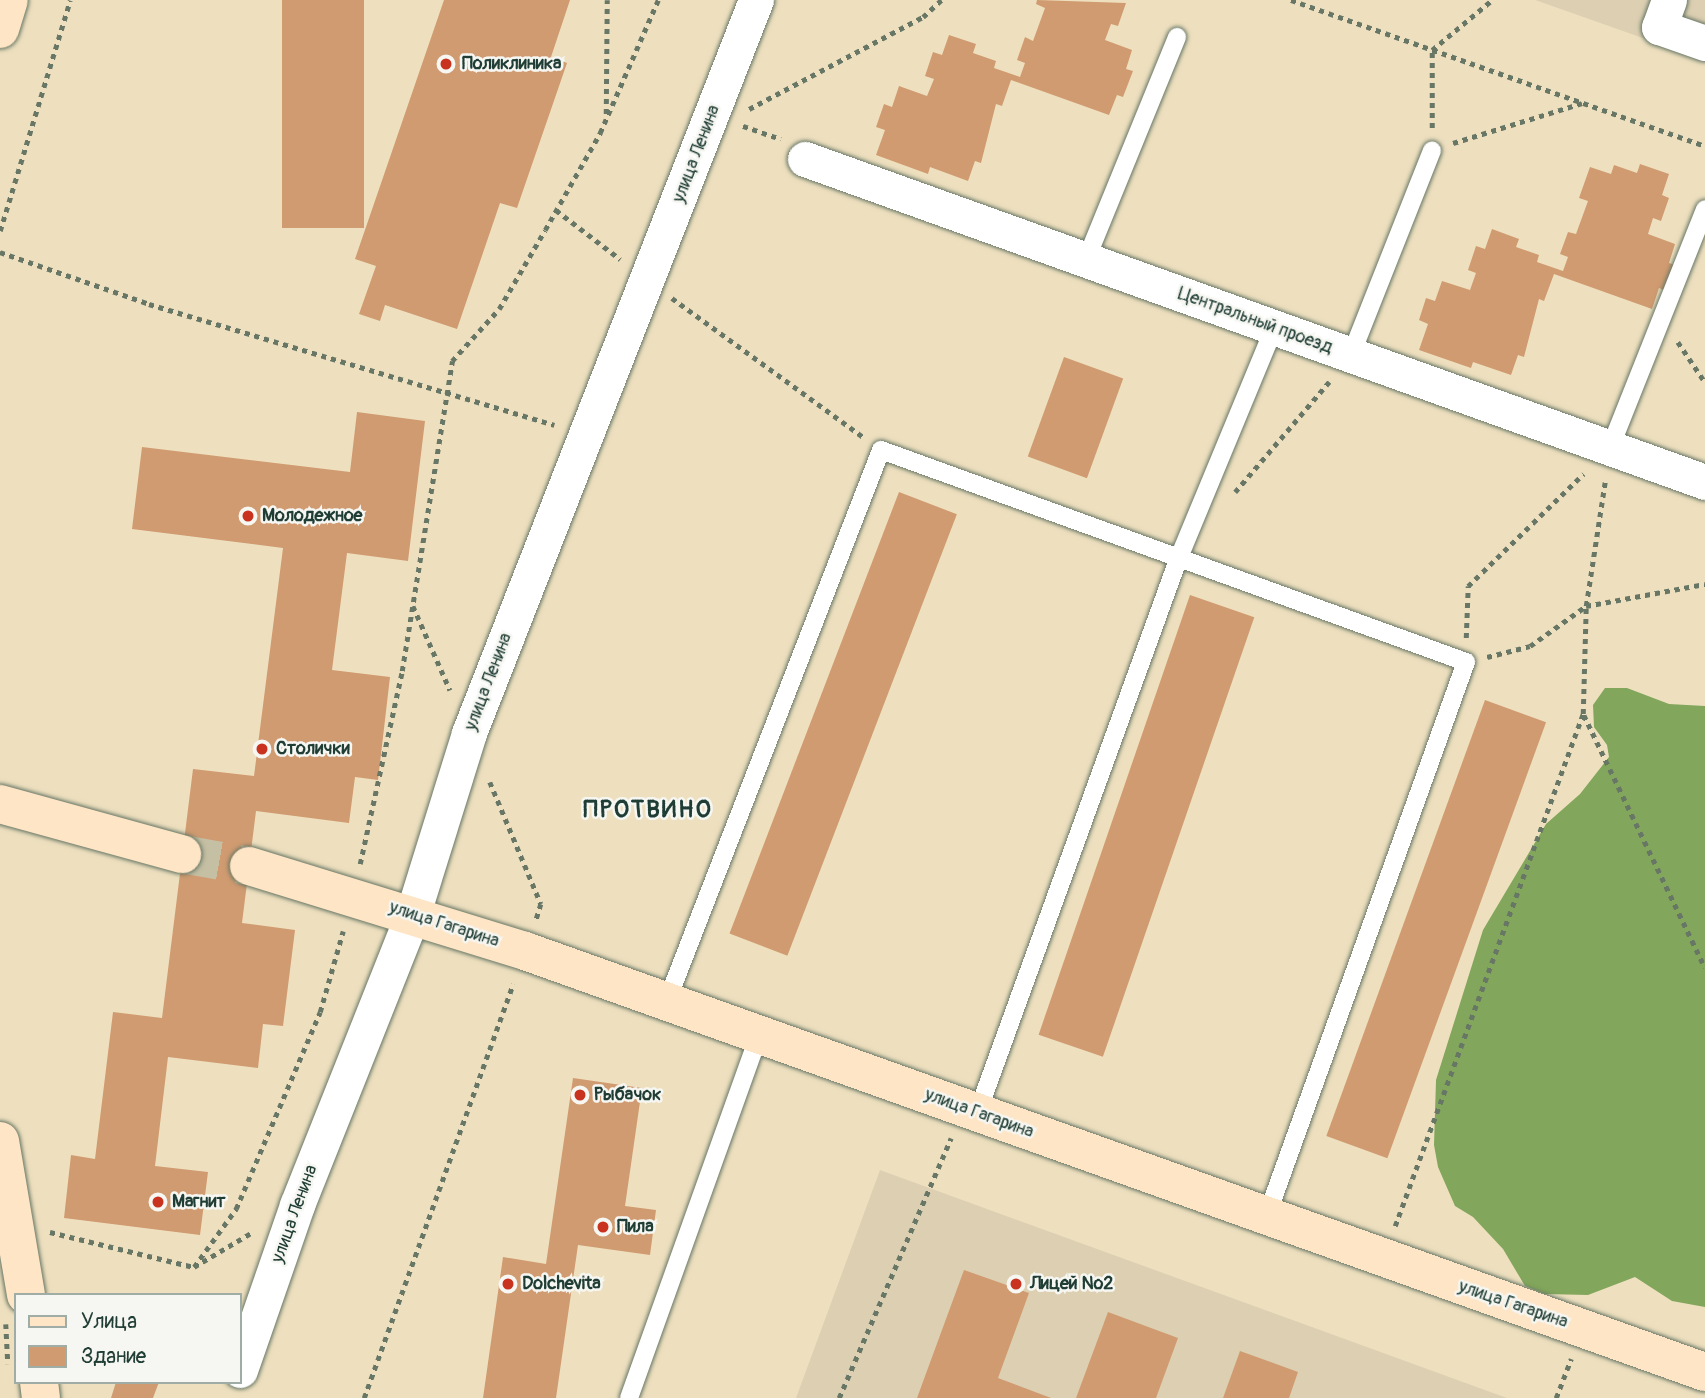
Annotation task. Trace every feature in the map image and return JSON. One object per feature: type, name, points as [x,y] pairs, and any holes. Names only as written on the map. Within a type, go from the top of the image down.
[{"type":"street","points":[[0,27],[9,0]]},
{"type":"street","name":"улица Ленина","points":[[242,1364],[297,1205],[413,913],[469,733],[756,0]]},
{"type":"street","points":[[1669,0],[1659,27],[1705,43]]},
{"type":"street","name":"Центральный проезд","points":[[805,159],[1705,482]]},
{"type":"street","points":[[0,804],[182,854]]},
{"type":"street","name":"улица Гагарина","points":[[249,866],[413,913],[525,951],[1705,1373]]},
{"type":"street","points":[[2,1165],[15,1224],[15,1293]]},
{"type":"street","points":[[28,1384],[41,1398]]},
{"type":"lane","points":[[1086,260],[1177,37]]},
{"type":"lane","points":[[1351,355],[1432,150]]},
{"type":"lane","points":[[1610,448],[1705,209]]},
{"type":"lane","points":[[970,1111],[1178,560],[1274,328]]},
{"type":"lane","points":[[667,1001],[881,450],[1178,560],[1466,662],[1266,1218]]},
{"type":"lane","points":[[629,1398],[759,1034]]},
{"type":"path","points":[[0,231],[70,0]]},
{"type":"path","points":[[606,118],[607,0]]},
{"type":"path","points":[[194,1268],[242,1196],[320,1012],[353,896],[402,671],[444,392],[452,361],[499,309],[556,210],[606,118],[657,0]]},
{"type":"path","points":[[738,114],[923,17],[941,0]]},
{"type":"path","points":[[1291,0],[1705,146]]},
{"type":"path","points":[[1432,50],[1492,0]]},
{"type":"path","points":[[1432,50],[1432,150],[1583,103]]},
{"type":"path","points":[[556,210],[881,450]]},
{"type":"path","points":[[0,252],[149,304],[587,435]]},
{"type":"path","points":[[1662,318],[1705,382]]},
{"type":"path","points":[[1230,498],[1351,355]]},
{"type":"path","points":[[1382,1259],[1583,714],[1586,606],[1610,448]]},
{"type":"path","points":[[1610,448],[1468,586],[1466,662],[1530,646],[1586,606],[1705,584]]},
{"type":"path","points":[[1583,714],[1705,967]]},
{"type":"path","points":[[364,1398],[541,904]]},
{"type":"path","points":[[839,1398],[970,1111]]},
{"type":"path","points":[[15,1224],[194,1268],[297,1205]]},
{"type":"shaded area","points":[[1535,0],[1705,0],[1705,60]]},
{"type":"shaded area","name":"Лицей №2","points":[[880,1170],[1507,1398],[796,1398]]},
{"type":"green space","points":[[1605,688],[1627,688],[1669,704],[1705,706],[1705,1307],[1672,1301],[1635,1277],[1588,1295],[1545,1294],[1525,1286],[1503,1249],[1473,1217],[1455,1206],[1438,1167],[1434,1145],[1436,1080],[1483,930],[1546,824],[1580,794],[1609,757],[1607,745],[1594,727],[1593,705]]},
{"type":"building","points":[[282,0],[364,0],[364,228],[282,228]]},
{"type":"building","points":[[444,0],[570,0],[551,57],[567,63],[517,208],[500,203],[457,329],[385,305],[380,321],[359,314],[376,266],[355,259]]},
{"type":"building","points":[[1037,0],[1126,3],[1118,26],[1111,24],[1105,40],[1132,50],[1126,69],[1133,71],[1123,97],[1117,95],[1109,115],[1011,80],[1002,106],[996,104],[981,163],[975,161],[968,181],[930,167],[928,174],[876,155],[885,130],[876,127],[884,104],[892,107],[899,86],[927,96],[934,79],[925,76],[933,52],[942,55],[949,35],[976,44],[973,53],[996,61],[994,68],[1020,77],[1025,63],[1017,60],[1025,37],[1033,41],[1045,8],[1036,4]]},
{"type":"building","points":[[1640,164],[1669,174],[1662,195],[1669,198],[1661,221],[1653,218],[1648,234],[1675,244],[1669,263],[1675,265],[1666,291],[1659,288],[1652,309],[1554,274],[1544,301],[1539,299],[1524,357],[1518,355],[1511,375],[1473,362],[1471,368],[1419,350],[1428,324],[1419,320],[1426,298],[1435,301],[1442,281],[1470,290],[1476,273],[1468,270],[1476,246],[1485,249],[1492,229],[1519,239],[1516,247],[1539,255],[1537,262],[1563,271],[1568,257],[1560,254],[1568,232],[1576,234],[1588,201],[1579,198],[1590,167],[1611,174],[1614,165],[1637,173]]},
{"type":"building","points":[[1064,357],[1123,379],[1087,478],[1028,457]]},
{"type":"building","points":[[357,412],[425,421],[408,561],[347,553],[332,670],[390,677],[378,780],[355,777],[349,823],[256,811],[242,923],[295,930],[283,1026],[263,1024],[258,1068],[168,1057],[155,1166],[208,1172],[200,1235],[64,1218],[71,1155],[95,1159],[113,1012],[162,1018],[193,769],[254,776],[283,548],[132,529],[142,447],[350,472]]},
{"type":"building","points":[[899,492],[957,514],[787,956],[729,934]]},
{"type":"building","points":[[1190,595],[1254,617],[1103,1057],[1039,1035]]},
{"type":"building","points":[[1485,700],[1546,722],[1387,1158],[1326,1136]]},
{"type":"building","name":"Пила","points":[[573,1078],[642,1088],[625,1206],[656,1210],[650,1255],[578,1245],[556,1398],[483,1398],[503,1257],[546,1264]]},
{"type":"building","points":[[964,1270],[1029,1293],[998,1378],[1051,1398],[917,1398]]},
{"type":"building","points":[[1108,1312],[1178,1338],[1156,1398],[1076,1398]]},
{"type":"building","points":[[1240,1351],[1298,1372],[1289,1398],[1223,1398]]},
{"type":"building","points":[[115,1384],[158,1384],[153,1398],[111,1398]]},
{"type":"tunnel","points":[[182,854],[249,866]]},
{"type":"place","name":"Поликлиника","points":[[446,64]]},
{"type":"place","name":"Молодежное","points":[[248,516]]},
{"type":"place","name":"Столички","points":[[262,749]]},
{"type":"place","name":"Рыбачок","points":[[580,1095]]},
{"type":"place","name":"Магнит","points":[[158,1202]]},
{"type":"place","name":"Пила","points":[[603,1227]]},
{"type":"place","name":"Dolchevita","points":[[508,1284]]},
{"type":"place","name":"Лицей №2","points":[[1016,1284]]},
{"type":"district","name":"ПРОТВИНО","points":[[648,810]]}]
